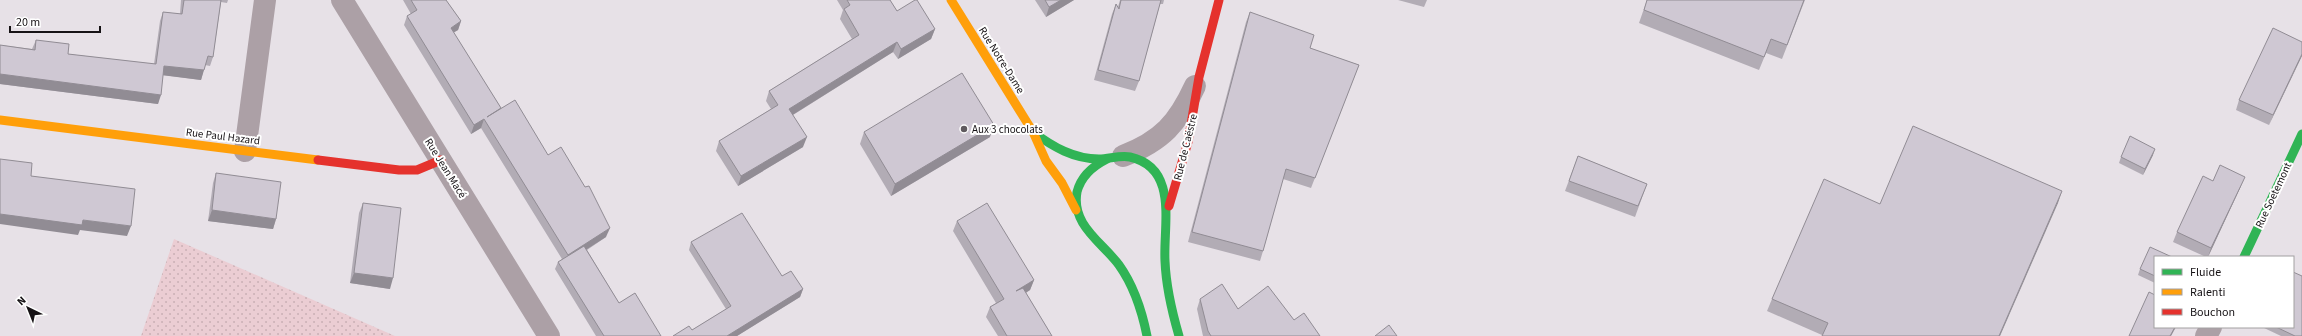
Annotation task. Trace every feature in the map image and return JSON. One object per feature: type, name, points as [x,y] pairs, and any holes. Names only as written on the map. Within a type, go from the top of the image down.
[{"type":"street","points":[[245,151],[265,0]]},
{"type":"street","name":"Rue Jean Macé","points":[[342,0],[550,336]]},
{"type":"street","name":"Rue Notre-Dame","points":[[951,0],[1033,132],[1046,161],[1062,183],[1083,225],[1118,264],[1126,277],[1138,302],[1147,336]]},
{"type":"street","name":"Rue de Caëstre","points":[[1166,216],[1188,142],[1199,77],[1219,0]]},
{"type":"street","name":"Rue de Caëstre","points":[[1115,158],[1141,149],[1170,128],[1187,105],[1199,77]]},
{"type":"street","name":"Rue Paul Hazard","points":[[0,120],[399,170],[417,170],[441,160]]},
{"type":"street","name":"Rue Notre-Dame","points":[[1033,132],[1049,144],[1069,155],[1085,159],[1134,158],[1147,164],[1159,177],[1167,200],[1167,275],[1179,336]]},
{"type":"street","name":"Rue Soetemont","points":[[2244,256],[2302,134]]},
{"type":"street","points":[[1076,210],[1075,200],[1082,179],[1095,166],[1115,158]]},
{"type":"shaded area","points":[[174,239],[395,336],[141,336]]},
{"type":"building","points":[[184,0],[221,0],[213,57],[208,56],[204,70],[164,66],[161,95],[0,74],[0,45],[35,50],[36,40],[69,44],[68,54],[156,64],[163,12],[182,14]]},
{"type":"building","points":[[411,0],[446,0],[461,21],[451,28],[501,108],[487,117],[515,100],[548,155],[561,147],[585,187],[589,186],[610,228],[568,255],[484,119],[474,125],[407,16],[417,10]]},
{"type":"building","points":[[847,0],[890,0],[897,11],[917,0],[935,29],[901,49],[897,42],[789,109],[807,137],[741,176],[719,141],[778,105],[769,91],[859,35],[844,9],[850,5]]},
{"type":"building","points":[[1045,0],[1061,0],[1049,7]]},
{"type":"building","points":[[1121,0],[1161,0],[1139,81],[1098,70],[1116,4],[1119,9]]},
{"type":"building","points":[[1647,0],[1804,0],[1787,45],[1771,39],[1764,57],[1644,10]]},
{"type":"building","points":[[1250,12],[1314,35],[1310,48],[1359,65],[1315,178],[1286,169],[1263,251],[1192,232]]},
{"type":"building","points":[[2273,28],[2302,42],[2302,54],[2273,115],[2239,100]]},
{"type":"building","points":[[962,73],[994,125],[895,184],[864,132]]},
{"type":"building","points":[[1913,126],[2062,191],[1999,336],[1822,336],[1828,323],[1772,299],[1824,179],[1880,204]]},
{"type":"building","points":[[2130,136],[2155,149],[2145,169],[2121,157]]},
{"type":"building","points":[[1578,156],[1647,184],[1638,206],[1569,181]]},
{"type":"building","points":[[0,159],[32,163],[31,176],[135,189],[131,226],[83,220],[82,225],[0,214]]},
{"type":"building","points":[[2220,165],[2245,177],[2211,248],[2177,232],[2203,176],[2213,181]]},
{"type":"building","points":[[216,173],[281,182],[276,219],[212,210]]},
{"type":"building","points":[[363,203],[401,208],[393,278],[354,273]]},
{"type":"building","points":[[987,203],[1034,280],[1016,291],[1023,288],[1052,336],[1007,336],[990,307],[1004,299],[957,221]]},
{"type":"building","points":[[742,213],[782,276],[791,271],[803,289],[727,336],[673,336],[689,326],[692,330],[731,306],[691,242]]},
{"type":"building","points":[[584,246],[619,303],[635,293],[661,336],[604,336],[558,262]]},
{"type":"building","points":[[2150,247],[2170,256],[2154,256],[2154,276],[2140,269]]},
{"type":"building","points":[[2294,272],[2302,276],[2302,336],[2295,336],[2278,328],[2294,328]]},
{"type":"building","points":[[1222,284],[1238,309],[1268,286],[1294,320],[1304,313],[1320,336],[1211,336],[1208,331],[1200,299]]},
{"type":"building","points":[[2149,292],[2154,294],[2154,328],[2174,328],[2170,336],[2129,336]]},
{"type":"building","points":[[1389,325],[1397,336],[1375,336]]},
{"type":"traffic: fast","points":[[1033,132],[1048,143],[1072,154],[1081,157],[1099,159],[1122,156],[1130,157],[1145,163],[1156,173],[1162,185],[1165,200],[1165,261],[1170,299],[1179,336]]},
{"type":"traffic: fast","points":[[2244,256],[2302,134]]},
{"type":"traffic: fast","points":[[1107,159],[1092,168],[1081,181],[1077,192],[1076,204],[1083,224],[1119,265],[1129,281],[1143,317],[1147,336]]},
{"type":"traffic: slow","points":[[951,0],[1033,132],[1046,161],[1062,183],[1076,210]]},
{"type":"traffic: slow","points":[[0,120],[318,160]]},
{"type":"traffic: jam","points":[[1169,206],[1188,142],[1199,77],[1219,0]]},
{"type":"traffic: jam","points":[[318,160],[399,170],[417,170],[441,160]]},
{"type":"place","name":"Aux 3 chocolats","points":[[964,129]]}]
